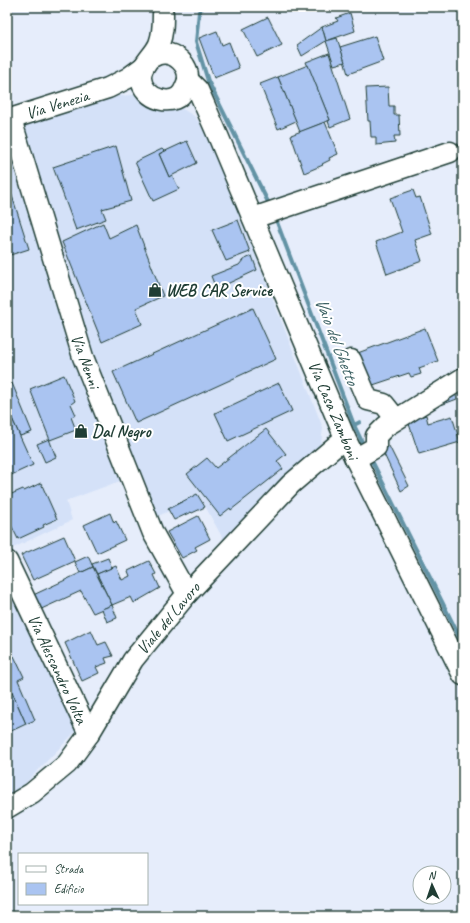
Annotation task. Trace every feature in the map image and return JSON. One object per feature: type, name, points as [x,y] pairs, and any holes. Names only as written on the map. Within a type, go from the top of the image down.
[{"type":"street","points":[[162,10],[176,43],[179,59]]},
{"type":"street","points":[[148,62],[161,54],[169,54],[179,59],[186,68],[188,80],[184,91],[174,99],[163,101],[152,97],[144,89],[141,78],[148,62],[159,44],[163,32],[162,10]]},
{"type":"street","name":"Via Venezia","points":[[9,119],[108,88],[128,78],[148,62]]},
{"type":"street","name":"Via Casa Zamboni","points":[[188,80],[198,90],[345,438],[365,453],[463,675]]},
{"type":"street","name":"Via Venezia","points":[[108,88],[144,89]]},
{"type":"street","name":"Via Casa Zamboni","points":[[174,99],[190,108],[205,122],[218,138]]},
{"type":"street","name":"Via Nenni","points":[[9,119],[83,357],[153,533],[187,594]]},
{"type":"street","points":[[253,218],[450,152]]},
{"type":"street","points":[[351,360],[368,400],[384,404],[396,419]]},
{"type":"street","points":[[365,453],[376,436],[386,426],[463,378]]},
{"type":"street","name":"Viale del Lavoro","points":[[7,808],[32,793],[67,764],[89,734],[133,660],[187,594],[291,484],[345,438]]},
{"type":"street","name":"Via Alessandro Volta","points":[[7,561],[89,734]]},
{"type":"shaded area","points":[[134,95],[153,108],[181,108],[194,116],[208,133],[323,428],[320,451],[226,544],[200,497],[156,517],[128,478],[66,501],[72,520],[9,550],[80,727],[7,802],[7,127],[114,96]]},
{"type":"building","points":[[350,13],[355,31],[326,41],[322,27],[338,21],[336,18]]},
{"type":"building","points":[[268,17],[282,45],[257,57],[243,29]]},
{"type":"building","points":[[322,27],[326,41],[302,56],[297,45]]},
{"type":"building","points":[[217,31],[222,45],[229,42],[239,68],[214,78],[199,38]]},
{"type":"building","points":[[375,36],[383,61],[348,74],[340,47]]},
{"type":"building","points":[[337,38],[345,62],[334,65],[326,41]]},
{"type":"building","points":[[329,53],[350,119],[330,127],[328,121],[330,120],[306,62]]},
{"type":"building","points":[[308,65],[330,120],[300,132],[278,77]]},
{"type":"building","points":[[278,77],[296,121],[278,129],[260,84]]},
{"type":"building","points":[[388,87],[389,106],[394,106],[394,115],[399,115],[400,136],[394,136],[395,143],[376,145],[376,137],[371,137],[370,121],[368,121],[366,88]]},
{"type":"building","points":[[325,122],[338,154],[329,158],[330,160],[322,164],[323,165],[304,173],[291,135]]},
{"type":"building","points":[[187,141],[197,163],[169,177],[159,154]]},
{"type":"building","points":[[116,146],[131,201],[102,209],[106,219],[76,230],[53,167]]},
{"type":"building","points":[[162,149],[164,151],[159,154],[169,177],[172,175],[179,189],[153,201],[135,162]]},
{"type":"building","points":[[7,180],[29,249],[7,256]]},
{"type":"building","points":[[413,190],[416,198],[420,197],[432,234],[415,240],[422,261],[387,274],[376,242],[402,232],[390,198]]},
{"type":"building","points":[[238,220],[250,252],[226,261],[212,230]]},
{"type":"building","points":[[103,223],[109,238],[136,225],[163,296],[136,308],[142,324],[102,342],[62,242]]},
{"type":"building","points":[[252,256],[257,270],[216,289],[211,276],[239,265],[243,260]]},
{"type":"building","points":[[253,308],[276,359],[136,423],[113,372]]},
{"type":"building","points":[[425,328],[438,361],[419,368],[421,374],[411,377],[409,373],[367,387],[355,354]]},
{"type":"building","points":[[64,375],[75,401],[71,404],[76,415],[71,417],[76,430],[50,440],[30,389]]},
{"type":"building","points":[[12,383],[32,432],[20,436],[9,412],[7,412],[7,385]]},
{"type":"building","points":[[279,383],[292,411],[228,441],[215,413]]},
{"type":"building","points":[[453,384],[457,399],[433,408]]},
{"type":"building","points":[[7,412],[9,412],[33,465],[7,477]]},
{"type":"building","points":[[426,415],[428,423],[452,416],[460,442],[419,454],[408,421]]},
{"type":"building","points":[[266,429],[286,454],[277,461],[283,469],[231,510],[230,508],[220,516],[187,474],[207,458],[216,468]]},
{"type":"building","points":[[49,439],[56,457],[45,462],[37,444]]},
{"type":"building","points":[[389,446],[409,486],[401,491],[383,452]]},
{"type":"building","points":[[41,483],[57,519],[18,539],[7,517],[7,496],[23,489],[24,491]]},
{"type":"building","points":[[197,494],[205,507],[174,520],[168,509]]},
{"type":"building","points":[[110,513],[114,523],[116,521],[125,540],[97,553],[84,525]]},
{"type":"building","points":[[198,516],[210,539],[195,547],[197,550],[182,558],[167,532]]},
{"type":"building","points":[[64,536],[75,561],[33,580],[21,555]]},
{"type":"building","points":[[88,556],[93,567],[80,573],[75,562]]},
{"type":"building","points":[[108,558],[112,568],[97,574],[92,564]]},
{"type":"building","points":[[149,561],[156,574],[154,575],[160,588],[134,603],[131,597],[112,605],[97,574],[116,566],[122,580],[130,576],[128,571]]},
{"type":"building","points":[[93,567],[112,605],[93,613],[81,591],[37,611],[29,597]]},
{"type":"building","points":[[112,605],[117,618],[107,622],[102,609]]},
{"type":"building","points":[[91,630],[98,645],[106,642],[113,656],[105,658],[107,663],[96,667],[99,673],[82,681],[65,643]]},
{"type":"building","points":[[14,656],[24,677],[18,680],[35,720],[26,724],[12,692],[7,694],[7,659]]},
{"type":"building","points":[[12,692],[26,724],[7,733],[7,694]]},
{"type":"waterway","name":"Vaio del Ghetto","points":[[202,7],[199,12],[196,42],[208,81],[270,206]]},
{"type":"waterway","name":"Vaio del Ghetto","points":[[275,217],[354,425],[365,448]]},
{"type":"waterway","name":"Vaio del Ghetto","points":[[354,425],[360,422]]},
{"type":"waterway","name":"Vaio del Ghetto","points":[[370,457],[463,644]]},
{"type":"place","name":"WEB CAR Service","points":[[155,290]]},
{"type":"place","name":"Dal Negro","points":[[81,431]]}]
